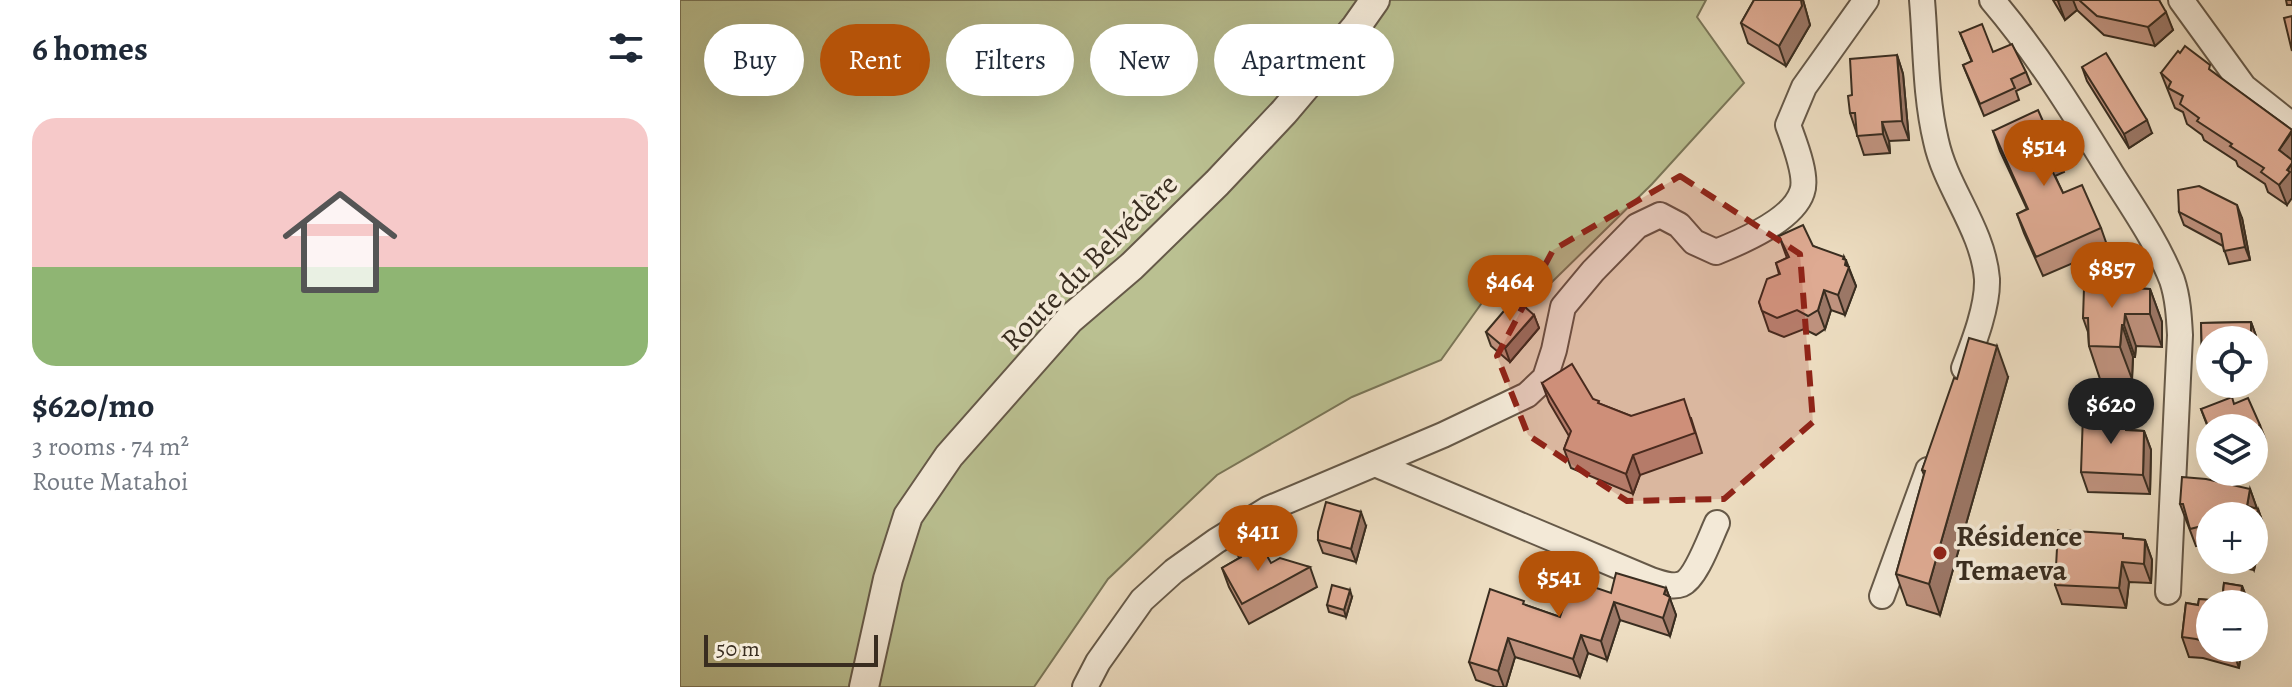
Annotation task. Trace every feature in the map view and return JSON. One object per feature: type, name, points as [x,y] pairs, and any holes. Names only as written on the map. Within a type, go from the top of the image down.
[{"type":"street","name":"Route du Belvédère","points":[[864,687],[888,579],[908,516],[949,456],[1070,319],[1132,266],[1284,112],[1375,0]]},
{"type":"street","points":[[1085,687],[1119,629],[1142,600],[1174,571],[1216,541],[1268,509],[1457,429],[1527,395],[1545,378],[1563,307],[1637,226],[1660,215],[1679,225],[1694,242],[1716,252],[1742,242],[1790,212],[1803,191],[1800,161],[1788,125],[1804,87],[1866,0]]},
{"type":"street","points":[[1922,0],[1931,117],[1936,142],[1981,252],[1987,277],[1975,339],[1959,383]]},
{"type":"street","points":[[1992,0],[2021,35],[2068,104],[2153,239],[2173,282],[2180,335],[2168,592]]},
{"type":"street","points":[[2181,0],[2244,87],[2292,125]]},
{"type":"street","points":[[1882,596],[1933,455]]},
{"type":"street","points":[[1375,464],[1671,586],[1691,578],[1717,523]]},
{"type":"highlighted area","points":[[1680,176],[1800,254],[1813,422],[1724,499],[1627,501],[1528,435],[1497,356],[1553,250]]},
{"type":"green space","points":[[680,0],[1706,0],[1697,17],[1744,83],[1652,184],[1552,282],[1499,279],[1441,360],[1352,397],[1217,475],[1108,579],[1034,687],[680,687]]},
{"type":"building","points":[[1754,0],[1801,0],[1802,6],[1779,46],[1741,23]]},
{"type":"building","points":[[2079,0],[2159,0],[2166,12],[2148,27],[2097,16]]},
{"type":"building","points":[[2292,16],[2292,51],[2284,18]]},
{"type":"building","points":[[1982,24],[1993,52],[2012,44],[2026,72],[2011,79],[2015,88],[1980,104],[1963,65],[1972,61],[1960,33]]},
{"type":"building","points":[[2185,46],[2210,65],[2209,69],[2292,130],[2279,150],[2292,163],[2287,170],[2290,172],[2279,185],[2261,172],[2264,168],[2197,121],[2199,118],[2180,104],[2183,96],[2168,88],[2171,82],[2161,73]]},
{"type":"building","points":[[2106,53],[2147,120],[2124,134],[2082,67]]},
{"type":"building","points":[[1897,55],[1902,121],[1882,122],[1883,134],[1857,136],[1855,113],[1850,113],[1848,96],[1852,95],[1850,59]]},
{"type":"building","points":[[2038,110],[2057,153],[2046,158],[2063,193],[2082,185],[2101,228],[2036,257],[2017,214],[2028,209],[1993,131]]},
{"type":"building","points":[[2199,186],[2237,205],[2245,247],[2224,251],[2221,234],[2179,212],[2178,190]]},
{"type":"building","points":[[1803,225],[1813,246],[1844,257],[1845,265],[1849,267],[1838,295],[1824,290],[1818,310],[1808,316],[1797,310],[1777,318],[1762,311],[1759,302],[1767,279],[1780,274],[1776,263],[1789,257],[1779,236]]},
{"type":"building","points":[[2090,280],[2129,281],[2129,288],[2150,289],[2150,314],[2125,314],[2120,347],[2089,346],[2088,318],[2083,318],[2084,288],[2090,289]]},
{"type":"building","points":[[1515,298],[1534,315],[1505,348],[1486,332]]},
{"type":"building","points":[[2251,322],[2251,326],[2201,326],[2201,323]]},
{"type":"building","points":[[1969,338],[1997,346],[1929,584],[1896,574],[1925,471],[1922,470],[1954,378],[1957,379]]},
{"type":"building","points":[[1572,364],[1593,399],[1631,416],[1684,399],[1695,433],[1633,455],[1626,474],[1564,449],[1571,431],[1542,383]]},
{"type":"building","points":[[2229,398],[2234,404],[2248,398],[2255,414],[2203,414],[2201,409]]},
{"type":"building","points":[[2083,414],[2126,415],[2126,430],[2144,431],[2143,475],[2081,472]]},
{"type":"building","points":[[2182,477],[2196,478],[2196,486],[2250,489],[2248,502],[2196,502],[2196,528],[2190,529],[2183,504],[2180,504]]},
{"type":"building","points":[[1326,502],[1361,512],[1351,549],[1318,540]]},
{"type":"building","points":[[2058,530],[2123,534],[2123,538],[2145,540],[2144,564],[2122,562],[2119,588],[2055,585]]},
{"type":"building","points":[[1234,544],[1266,554],[1271,563],[1280,558],[1310,567],[1242,604],[1222,568],[1241,557]]},
{"type":"building","points":[[1616,573],[1666,588],[1664,594],[1670,597],[1663,618],[1614,602],[1601,641],[1581,635],[1573,659],[1508,638],[1498,671],[1469,662],[1490,589],[1560,617],[1573,580],[1611,593]]},
{"type":"building","points":[[2224,583],[2242,586],[2242,590],[2223,590]]},
{"type":"building","points":[[1332,585],[1350,590],[1344,610],[1327,605]]},
{"type":"building","points":[[2186,603],[2196,605],[2196,639],[2182,637]]},
{"type":"place","name":"Résidence Temaeva","points":[[1940,553]]}]
